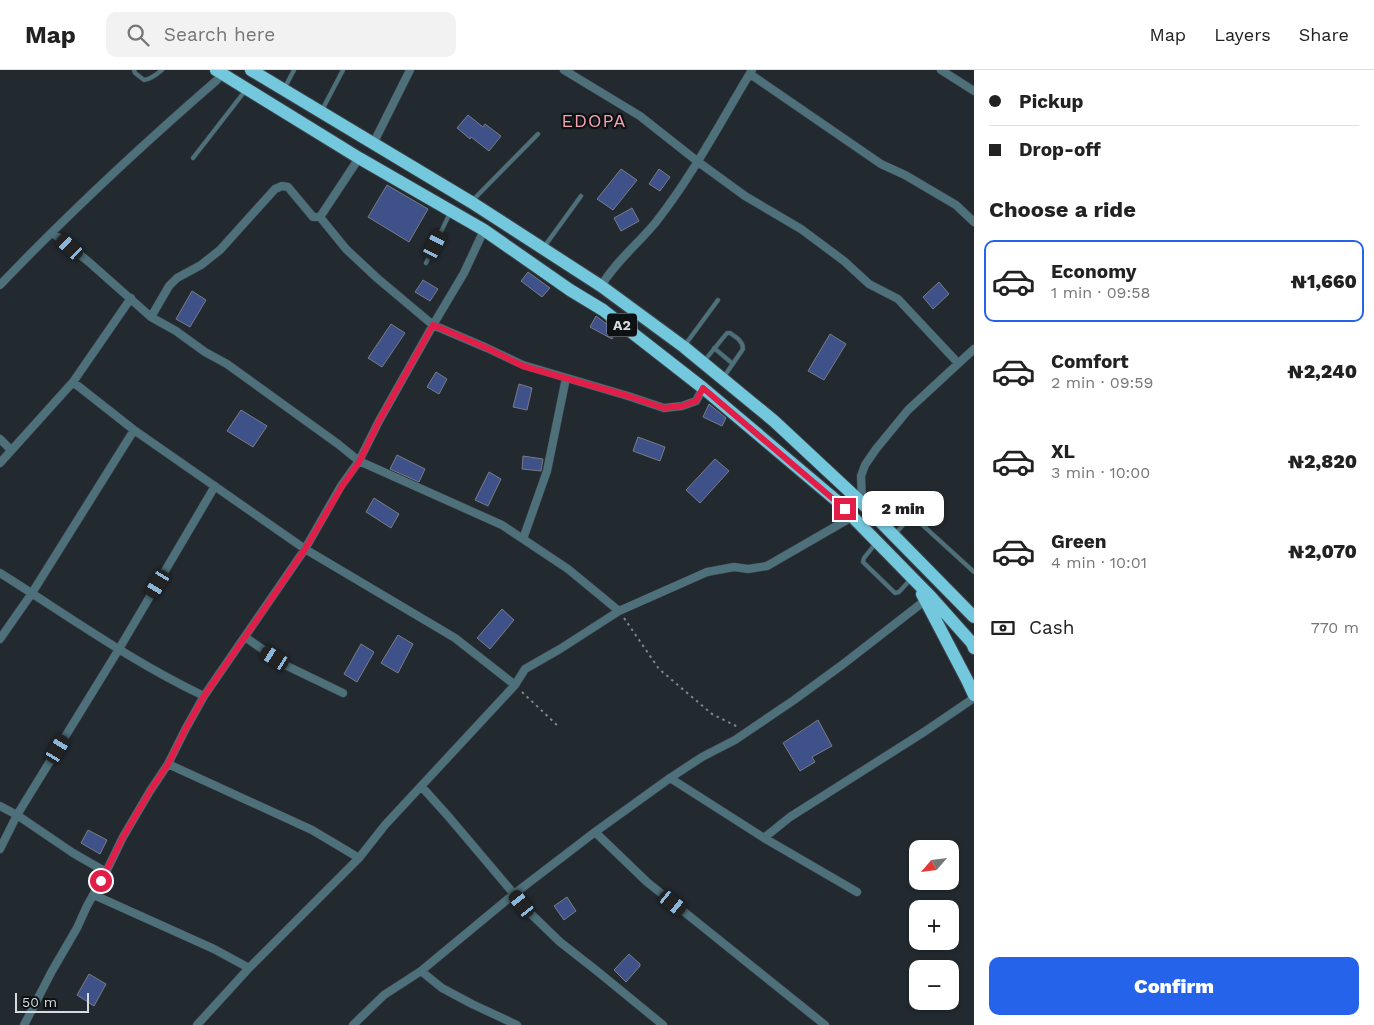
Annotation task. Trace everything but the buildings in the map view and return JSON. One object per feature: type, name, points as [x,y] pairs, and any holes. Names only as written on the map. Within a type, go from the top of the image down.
[{"type":"highway","name":"A2","points":[[251,70],[471,202],[601,286],[684,347],[774,421],[863,504],[973,616]]},
{"type":"highway","name":"A2","points":[[219,72],[359,158],[484,230],[570,290],[604,310],[703,388],[837,501],[914,579]]},
{"type":"highway","points":[[914,579],[928,599],[974,648]]},
{"type":"highway","points":[[928,599],[974,696]]},
{"type":"street","points":[[372,144],[410,70]]},
{"type":"street","points":[[564,70],[640,116],[745,196],[801,229],[844,261],[869,284],[898,299],[958,363]]},
{"type":"street","points":[[941,70],[974,91]]},
{"type":"street","points":[[0,285],[36,247],[217,80],[219,72]]},
{"type":"street","points":[[601,286],[609,272],[655,223],[681,188],[751,72],[881,164],[905,175],[956,205],[974,222]]},
{"type":"street","points":[[151,317],[169,286],[177,278],[201,265],[220,250],[275,189],[282,186],[288,187],[313,218],[320,217],[359,158]]},
{"type":"street","points":[[320,217],[346,249],[433,325],[523,366],[664,408],[682,406],[696,401],[703,388]]},
{"type":"street","points":[[24,1025],[77,928],[123,837],[168,764],[204,696],[305,549],[342,486],[359,462],[379,421],[464,273],[484,230]]},
{"type":"street","points":[[52,234],[61,239],[151,317],[227,364],[338,444],[359,462],[502,525],[568,569],[619,611]]},
{"type":"street","points":[[0,464],[73,382],[131,298]]},
{"type":"street","points":[[863,504],[861,476],[865,465],[876,449],[908,410],[974,349]]},
{"type":"street","points":[[523,539],[547,471],[566,378]]},
{"type":"street","points":[[73,382],[134,430],[305,549],[455,638],[515,685]]},
{"type":"street","points":[[0,639],[32,593],[134,430]]},
{"type":"street","points":[[0,439],[12,450]]},
{"type":"street","points":[[0,850],[17,815],[119,649],[215,486]]},
{"type":"street","points":[[197,1025],[249,968],[359,858],[385,825],[515,685],[525,669],[619,611],[707,572],[734,567],[748,569],[767,566],[852,516]]},
{"type":"street","points":[[0,573],[119,649],[182,686],[204,696]]},
{"type":"street","points":[[354,1025],[384,995],[421,971],[514,894],[595,832],[670,778],[702,757],[735,740],[794,700],[928,599]]},
{"type":"street","points":[[245,637],[285,664],[343,693]]},
{"type":"street","points":[[764,838],[790,817],[924,732],[974,696]]},
{"type":"street","points":[[168,764],[312,830],[359,858]]},
{"type":"street","points":[[670,778],[764,838],[857,892]]},
{"type":"street","points":[[421,786],[530,914],[560,942],[663,1025]]},
{"type":"street","points":[[0,806],[106,872]]},
{"type":"street","points":[[595,832],[647,882],[825,1025]]},
{"type":"street","points":[[94,895],[214,949],[249,968]]},
{"type":"street","points":[[421,971],[442,988],[517,1025]]},
{"type":"lane","points":[[134,70],[144,80],[153,77],[162,70]]},
{"type":"lane","points":[[284,89],[294,70]]},
{"type":"lane","points":[[322,112],[344,70]]},
{"type":"lane","points":[[193,158],[246,90]]},
{"type":"lane","points":[[471,202],[538,134]]},
{"type":"lane","points":[[542,249],[581,196]]},
{"type":"lane","points":[[426,262],[451,211]]},
{"type":"lane","points":[[684,347],[718,300]]},
{"type":"lane","points":[[703,362],[727,333],[740,340],[743,349],[723,378]]},
{"type":"lane","points":[[714,348],[732,364]]},
{"type":"lane","points":[[894,535],[905,523],[917,520],[974,572]]},
{"type":"lane","points":[[877,542],[863,562],[894,593],[899,592],[914,579]]},
{"type":"path","points":[[619,611],[659,669],[712,714],[727,723],[748,731]]},
{"type":"path","points":[[515,685],[558,726]]},
{"type":"district","name":"EDOPA","points":[[594,121]]},
{"type":"route","points":[[101,881],[123,837],[168,764],[204,696],[305,549],[342,486],[359,462],[379,421],[433,325],[523,366],[664,408],[682,406],[696,401],[703,388],[845,509]]}]
